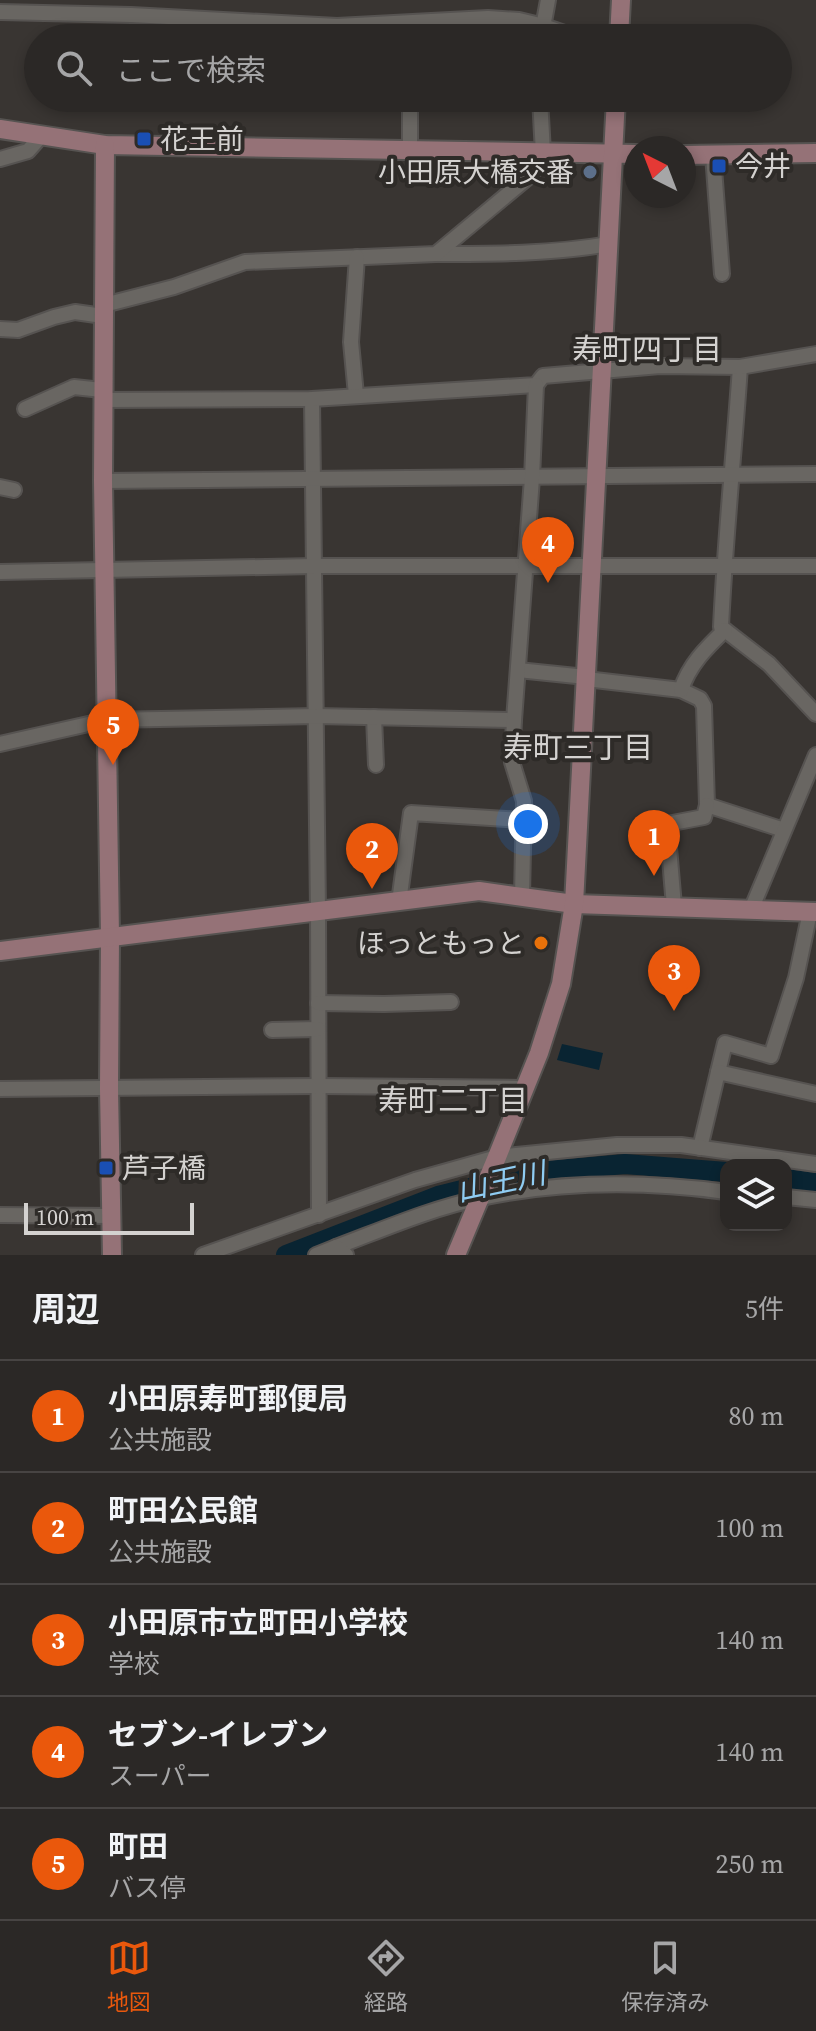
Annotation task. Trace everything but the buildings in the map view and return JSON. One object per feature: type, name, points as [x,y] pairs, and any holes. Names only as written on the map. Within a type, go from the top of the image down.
[{"type":"street","points":[[544,24],[548,0]]},
{"type":"street","points":[[620,24],[621,0]]},
{"type":"street","points":[[0,12],[130,8],[314,24]]},
{"type":"street","points":[[375,24],[488,18],[519,20],[527,24]]},
{"type":"street","points":[[410,112],[410,151]]},
{"type":"street","points":[[436,254],[532,174],[537,153],[539,112]]},
{"type":"street","points":[[456,1255],[539,1053],[561,984],[574,904],[615,112]]},
{"type":"street","points":[[0,129],[105,145],[624,153]]},
{"type":"street","points":[[0,159],[28,151],[42,135]]},
{"type":"street","points":[[105,145],[102,395],[112,1255]]},
{"type":"street","points":[[696,155],[816,153]]},
{"type":"street","points":[[713,155],[722,274]]},
{"type":"street","points":[[0,329],[18,330],[75,312],[103,310],[245,262],[436,254],[531,254],[609,244]]},
{"type":"street","points":[[356,395],[351,342],[357,257]]},
{"type":"street","points":[[522,896],[524,801],[512,762],[536,385],[543,376],[660,366],[740,367],[816,354]]},
{"type":"street","points":[[740,367],[721,627],[769,664],[816,714]]},
{"type":"street","points":[[25,409],[74,387],[102,395],[312,399],[536,385]]},
{"type":"street","points":[[312,399],[319,1215]]},
{"type":"street","points":[[103,481],[816,474]]},
{"type":"street","points":[[0,572],[314,566],[816,566]]},
{"type":"street","points":[[681,690],[685,676],[696,660],[725,630]]},
{"type":"street","points":[[518,670],[681,690],[700,699],[704,706],[707,805],[704,817],[667,824],[674,906]]},
{"type":"street","points":[[0,744],[106,720],[316,716],[514,720]]},
{"type":"street","points":[[374,717],[376,765]]},
{"type":"street","points":[[751,910],[816,755]]},
{"type":"street","points":[[707,805],[784,830]]},
{"type":"street","points":[[399,902],[411,813],[523,820]]},
{"type":"street","points":[[0,951],[479,891],[574,904],[813,912],[771,1056],[725,1043],[700,1148]]},
{"type":"street","points":[[318,1003],[451,1002]]},
{"type":"street","points":[[272,1030],[318,1029]]},
{"type":"street","points":[[718,1072],[816,1094]]},
{"type":"street","points":[[0,1089],[525,1088]]},
{"type":"street","points":[[203,1255],[415,1180],[497,1157],[617,1145],[681,1145],[816,1164]]},
{"type":"street","points":[[316,1255],[341,1251],[436,1210],[480,1198],[540,1188],[674,1185],[720,1191]]},
{"type":"street","points":[[792,1198],[816,1200]]},
{"type":"street","points":[[0,1215],[110,1216]]},
{"type":"water","points":[[562,1044],[603,1053],[599,1070],[557,1060]]},
{"type":"waterway","name":"山王川","points":[[286,1255],[438,1196],[534,1172],[625,1164],[720,1172]]},
{"type":"waterway","name":"山王川","points":[[792,1180],[816,1183]]},
{"type":"place","name":"花王前","points":[[144,139]]},
{"type":"place","name":"今井","points":[[719,166]]},
{"type":"place","name":"小田原大橋交番","points":[[590,172]]},
{"type":"place","name":"セブン-イレブン","points":[[548,583]]},
{"type":"place","name":"町田","points":[[113,765]]},
{"type":"place","name":"小田原寿町郵便局","points":[[654,876]]},
{"type":"place","name":"町田公民館","points":[[372,889]]},
{"type":"place","name":"ほっともっと","points":[[541,943]]},
{"type":"place","name":"小田原市立町田小学校","points":[[674,1011]]},
{"type":"place","name":"芦子橋","points":[[106,1168]]},
{"type":"district","name":"寿町四丁目","points":[[647,350]]},
{"type":"district","name":"寿町三丁目","points":[[578,748]]},
{"type":"district","name":"寿町二丁目","points":[[453,1101]]}]
